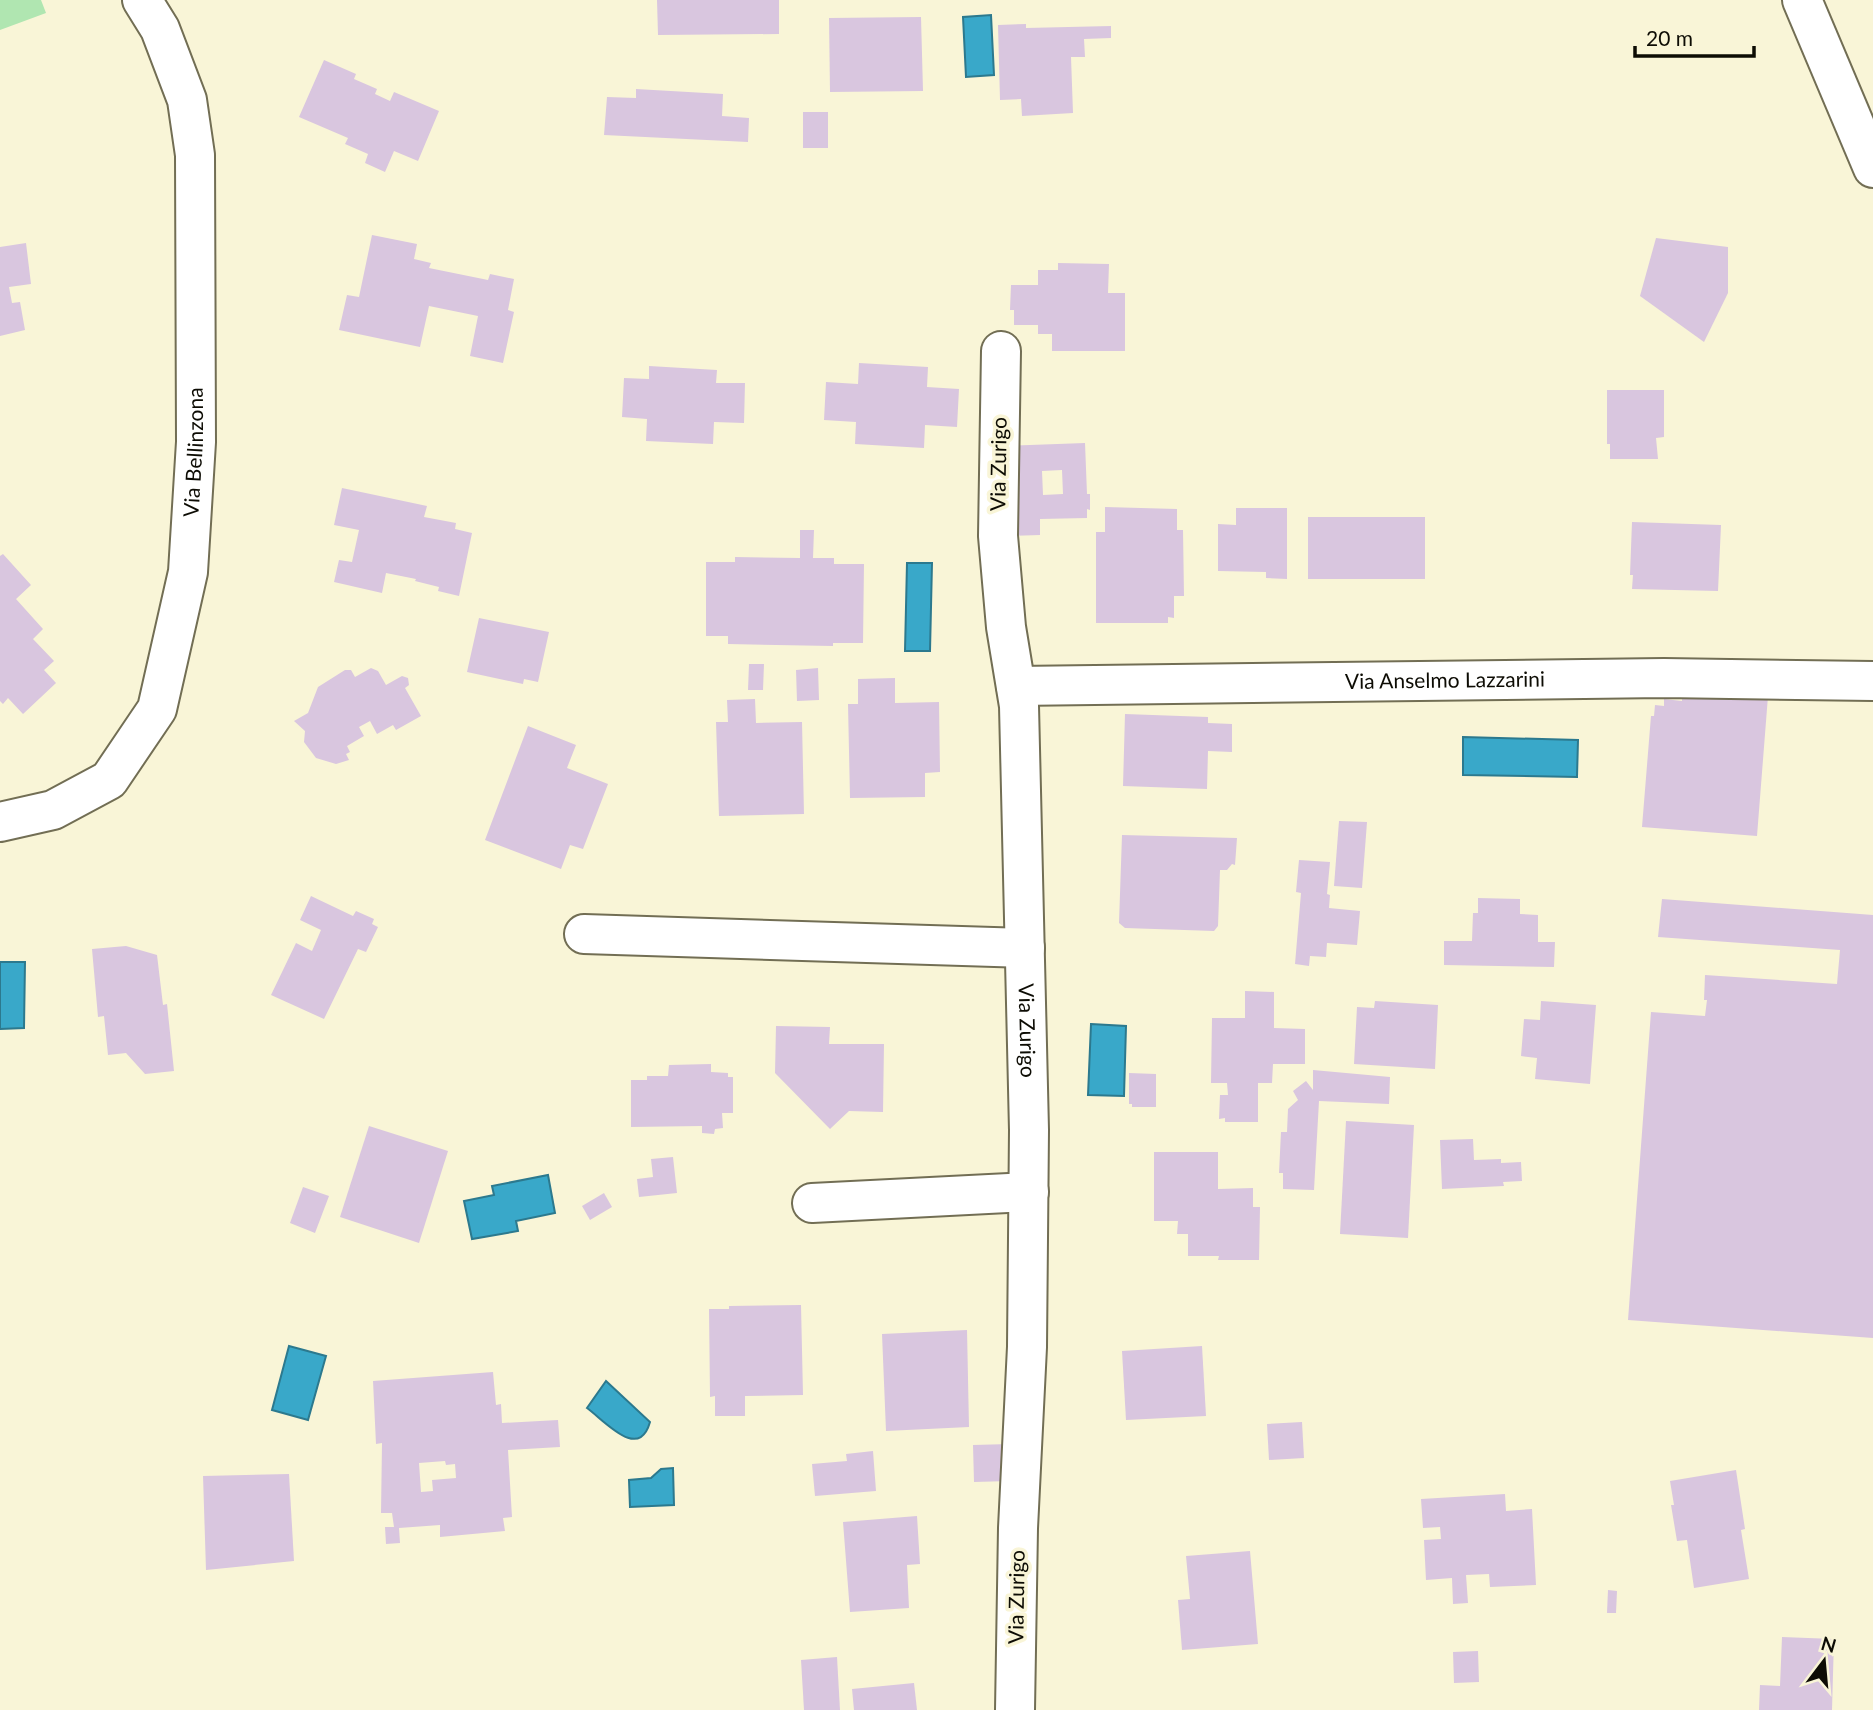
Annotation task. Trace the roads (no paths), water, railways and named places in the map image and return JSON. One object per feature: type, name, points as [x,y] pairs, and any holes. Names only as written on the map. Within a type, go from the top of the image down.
[{"type":"street","name":"Via Bellinzona","points":[[0,822],[53,810],[109,780],[157,709],[188,572],[196,442],[195,155],[187,100],[160,29],[142,0]]},
{"type":"street","points":[[1802,0],[1873,168]]},
{"type":"street","name":"Via Zurigo","points":[[1001,351],[998,536],[1006,627],[1019,706],[1029,1192],[1027,1347],[1018,1528],[1015,1710]]},
{"type":"street","name":"Via Anselmo Lazzarini","points":[[1016,685],[1664,678],[1873,681]]},
{"type":"street","points":[[584,934],[1025,948]]},
{"type":"street","points":[[812,1203],[1029,1192]]},
{"type":"water","points":[[991,15],[994,75],[966,77],[963,17]]},
{"type":"water","points":[[907,563],[932,563],[930,651],[905,651]]},
{"type":"water","points":[[1463,737],[1578,740],[1577,777],[1463,775]]},
{"type":"water","points":[[0,962],[25,962],[24,1028],[0,1029]]},
{"type":"water","points":[[1091,1024],[1126,1026],[1124,1096],[1088,1095]]},
{"type":"water","points":[[548,1175],[555,1213],[516,1221],[518,1231],[472,1239],[464,1201],[494,1195],[492,1186]]},
{"type":"water","points":[[289,1346],[326,1356],[308,1420],[272,1410]]},
{"type":"water","points":[[606,1381],[650,1422],[645,1433],[638,1438],[622,1435],[587,1408]]},
{"type":"water","points":[[673,1468],[674,1505],[630,1507],[629,1480],[651,1478],[661,1469]]}]
